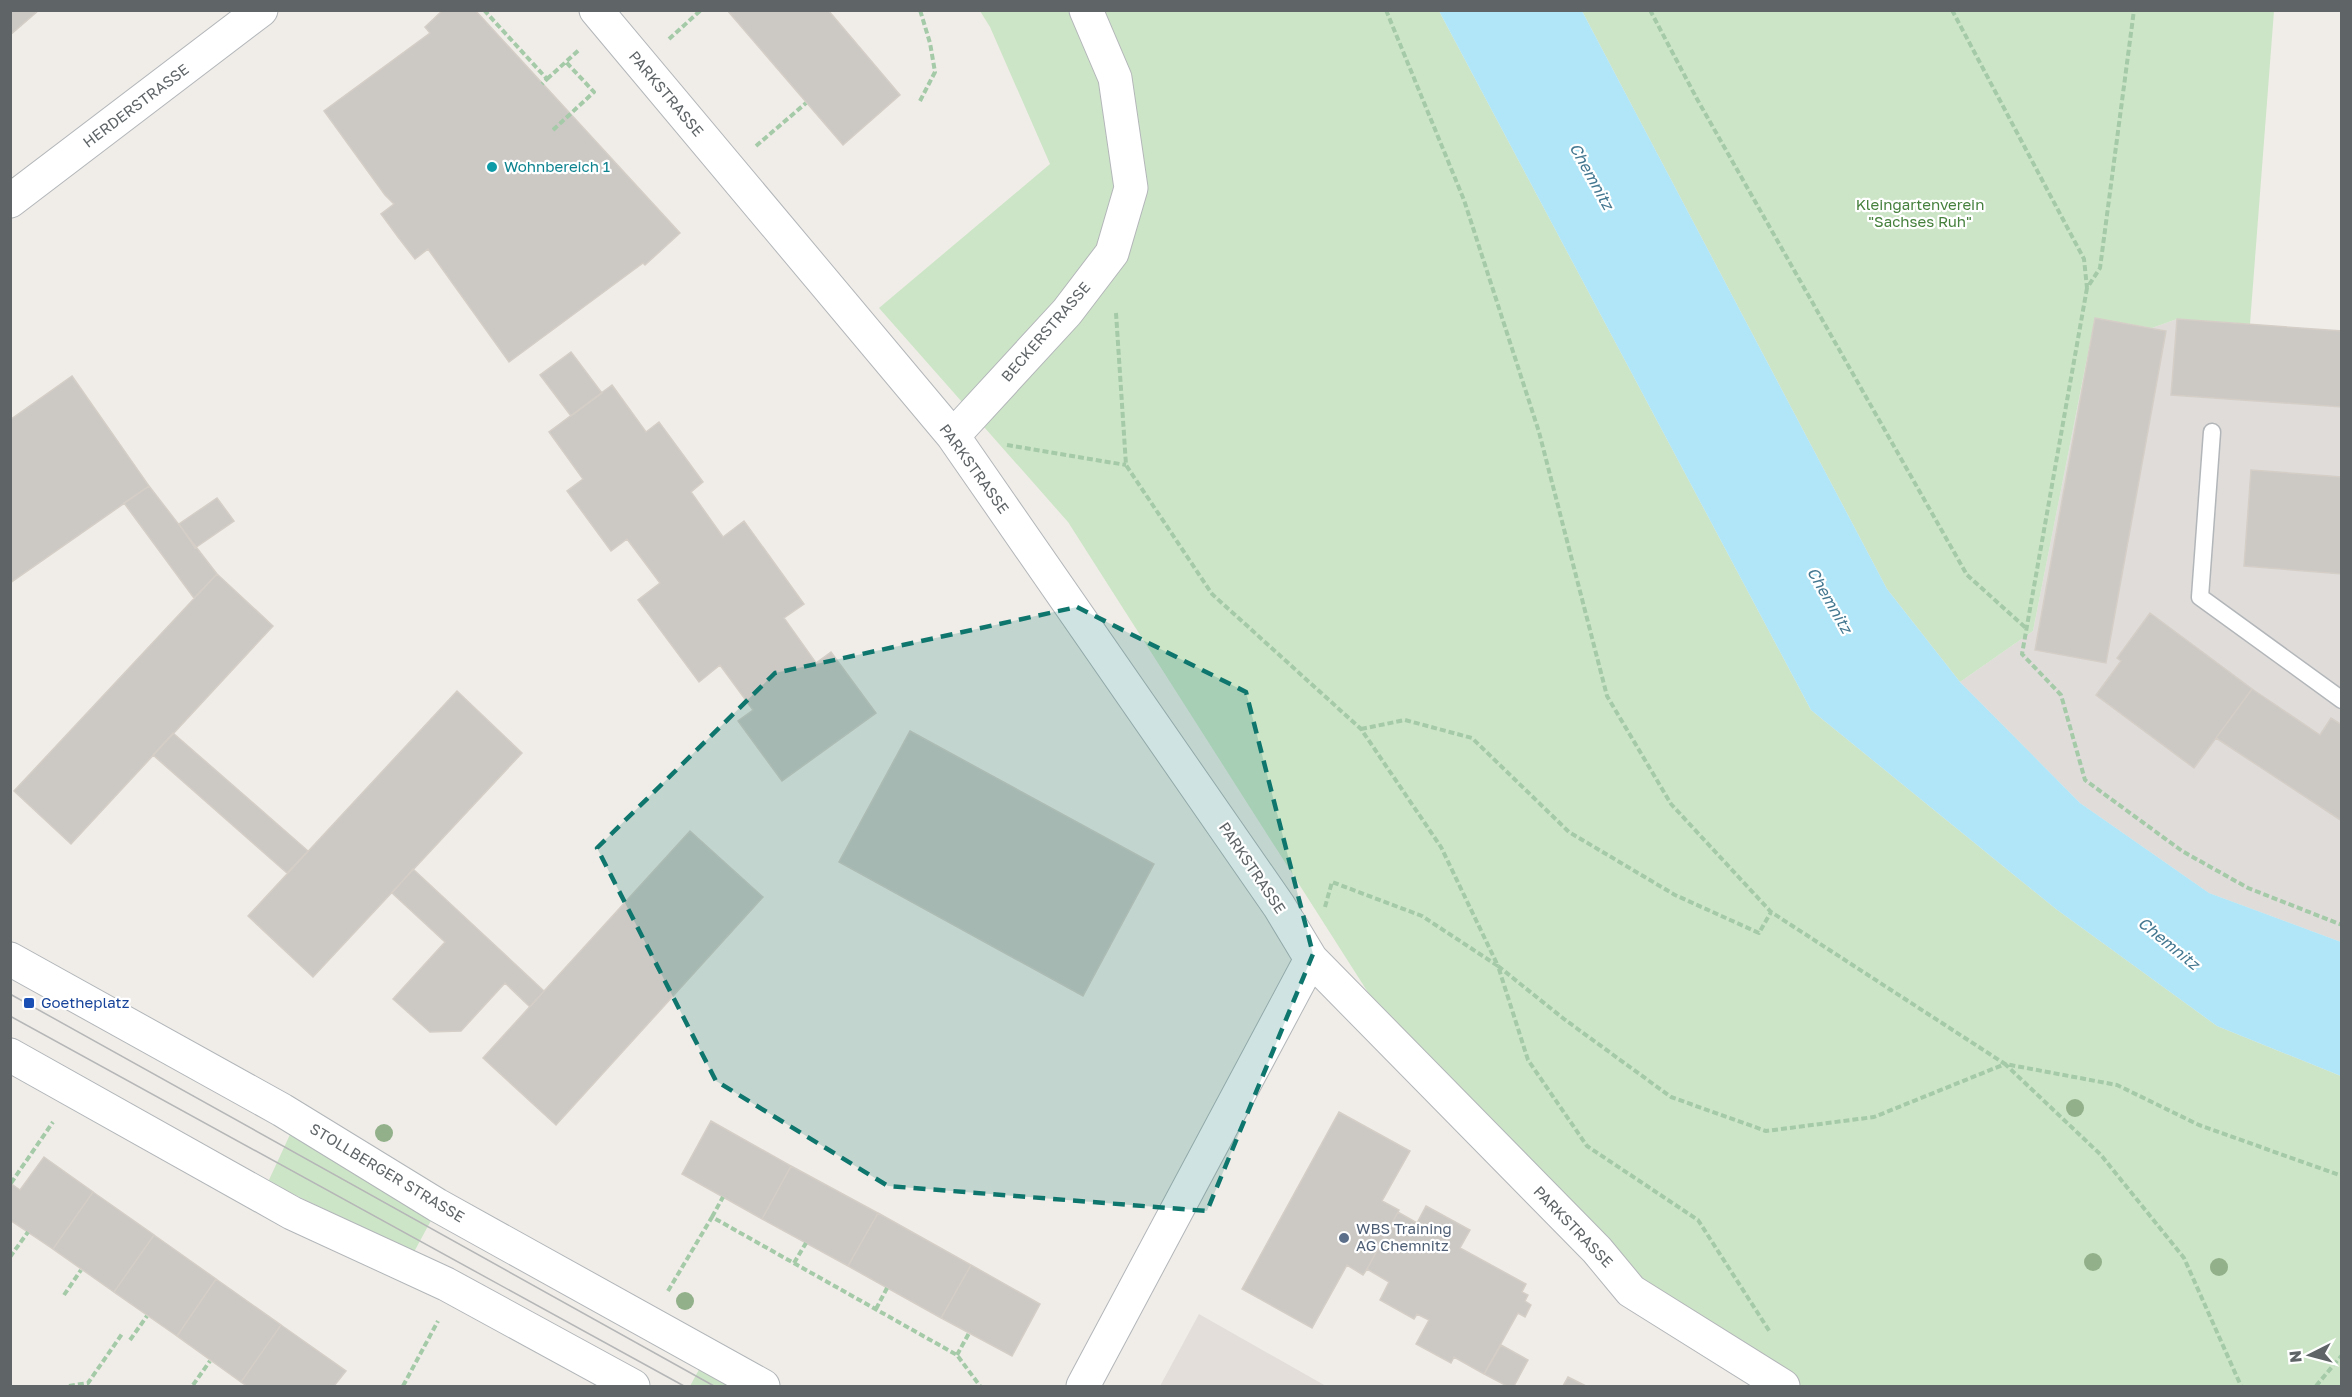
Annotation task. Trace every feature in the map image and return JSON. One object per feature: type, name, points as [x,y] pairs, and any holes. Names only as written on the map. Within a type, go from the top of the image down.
[{"type":"street","name":"HERDERSTRASSE","points":[[10,201],[261,10]]},
{"type":"street","name":"PARKSTRASSE","points":[[596,10],[953,436],[1279,906],[1311,959],[1597,1250],[1631,1291],[1781,1385]]},
{"type":"street","name":"BECKERSTRASSE","points":[[953,436],[1067,312],[1112,253],[1131,188],[1115,78],[1086,10]]},
{"type":"street","name":"STOLLBERGER STRASSE","points":[[10,959],[282,1110],[437,1205],[763,1386]]},
{"type":"street","points":[[1083,1386],[1311,959]]},
{"type":"street","points":[[10,1055],[292,1213],[446,1284],[633,1386]]},
{"type":"lane","points":[[2212,432],[2200,597],[2342,699]]},
{"type":"path","points":[[484,10],[547,79]]},
{"type":"path","points":[[920,10],[930,43],[935,72],[920,101]]},
{"type":"path","points":[[1386,10],[1464,200],[1539,432],[1607,696],[1671,804],[1772,912],[2006,1064],[2101,1155],[2184,1258],[2241,1386]]},
{"type":"path","points":[[1650,10],[1697,99],[1967,576],[2027,628]]},
{"type":"path","points":[[1952,10],[2084,259],[2087,288],[2022,654],[2061,696],[2085,780],[2182,851],[2248,888],[2342,925]]},
{"type":"path","points":[[2087,288],[2100,268],[2134,10]]},
{"type":"path","points":[[542,84],[565,63],[594,92],[553,130]]},
{"type":"path","points":[[728,170],[806,103]]},
{"type":"path","points":[[1116,312],[1126,465],[1212,594],[1361,729],[1442,847],[1498,966],[1528,1060],[1587,1146],[1698,1220],[1779,1346],[1781,1385]]},
{"type":"path","points":[[953,436],[1126,465]]},
{"type":"path","points":[[1361,729],[1406,720],[1472,738],[1569,832],[1675,895],[1759,933],[1772,912]]},
{"type":"path","points":[[1311,959],[1332,882],[1422,916],[1498,966],[1564,1019],[1671,1097],[1766,1131],[1874,1117],[2006,1064],[2117,1085],[2199,1125],[2342,1176]]},
{"type":"path","points":[[11,1183],[59,1113]]},
{"type":"path","points":[[649,1322],[723,1197]]},
{"type":"path","points":[[712,1216],[957,1355],[980,1386]]},
{"type":"path","points":[[10,1257],[28,1232]]},
{"type":"path","points":[[794,1263],[806,1243]]},
{"type":"path","points":[[64,1295],[81,1270]]},
{"type":"path","points":[[876,1309],[887,1288]]},
{"type":"path","points":[[130,1340],[147,1316]]},
{"type":"path","points":[[403,1386],[439,1319]]},
{"type":"path","points":[[957,1355],[969,1333]]},
{"type":"path","points":[[69,1386],[88,1383],[122,1334]]},
{"type":"path","points":[[2316,1386],[2342,1355]]},
{"type":"path","points":[[193,1385],[210,1361]]},
{"type":"highlighted area","points":[[1077,607],[1246,692],[1313,954],[1207,1211],[888,1186],[716,1081],[597,848],[775,673]]},
{"type":"shaded area","points":[[2095,318],[2152,328],[2177,319],[2341,331],[2341,942],[2209,893],[2080,803],[1960,682],[2033,631]]},
{"type":"shaded area","points":[[1199,1314],[1326,1386],[1160,1386]]},
{"type":"green space","points":[[980,11],[1439,11],[1811,710],[2056,909],[2217,1026],[2341,1076],[2341,1386],[1791,1386],[1665,1329],[1450,1121],[1068,522],[879,308],[1050,164],[990,27]]},
{"type":"green space","name":"Kleingartenverein \"Sachses Ruh\"","points":[[1582,11],[2274,11],[2250,324],[2177,319],[2152,328],[2095,318],[2033,631],[1960,682],[1887,589]]},
{"type":"green space","points":[[293,1128],[434,1215],[414,1252],[268,1182]]},
{"type":"green space","points":[[702,1364],[742,1386],[690,1386]]},
{"type":"water","name":"Chemnitz","points":[[1439,11],[1582,11],[1887,589],[1960,682],[2080,803],[2209,893],[2341,942],[2341,1076],[2217,1026],[2056,909],[1811,710]]},
{"type":"building","points":[[10,10],[39,10],[10,35]]},
{"type":"building","name":"Wohnbereich 1","points":[[443,10],[475,10],[680,233],[645,265],[643,263],[509,362],[428,249],[415,259],[381,214],[394,204],[324,111],[430,33],[425,27]]},
{"type":"building","points":[[727,10],[828,10],[900,95],[843,145]]},
{"type":"building","points":[[2095,318],[2166,331],[2106,663],[2035,650]]},
{"type":"building","points":[[2177,319],[2342,331],[2342,407],[2171,395]]},
{"type":"building","points":[[571,352],[602,393],[571,416],[540,375]]},
{"type":"building","points":[[72,376],[149,486],[10,583],[10,420]]},
{"type":"building","points":[[612,385],[646,432],[659,422],[703,482],[691,492],[723,537],[744,521],[804,604],[784,618],[816,663],[831,652],[876,713],[782,781],[738,721],[753,710],[720,665],[699,682],[638,600],[660,583],[627,539],[611,551],[567,491],[583,479],[549,432]]},
{"type":"building","points":[[2251,470],[2342,477],[2342,574],[2244,566]]},
{"type":"building","points":[[149,486],[217,574],[194,598],[124,503]]},
{"type":"building","points":[[217,498],[234,521],[195,548],[179,524]]},
{"type":"building","points":[[217,574],[273,626],[71,844],[14,791]]},
{"type":"building","points":[[2150,613],[2252,689],[2194,768],[2096,695],[2121,661],[2117,658]]},
{"type":"building","points":[[2252,689],[2320,735],[2331,718],[2342,725],[2342,821],[2216,738]]},
{"type":"building","points":[[457,691],[522,753],[313,977],[248,916]]},
{"type":"building","points":[[910,731],[1154,864],[1083,996],[839,862]]},
{"type":"building","points":[[173,733],[308,851],[287,873],[153,755]]},
{"type":"building","points":[[690,831],[763,897],[556,1125],[483,1058]]},
{"type":"building","points":[[413,869],[544,991],[530,1007],[505,983],[461,1031],[430,1032],[393,999],[445,942],[392,893]]},
{"type":"building","points":[[1339,1112],[1410,1151],[1382,1201],[1399,1210],[1367,1269],[1363,1275],[1347,1265],[1312,1328],[1242,1289]]},
{"type":"building","points":[[711,1121],[791,1166],[762,1219],[682,1174]]},
{"type":"building","points":[[44,1157],[93,1192],[53,1249],[10,1220],[10,1183],[20,1190]]},
{"type":"building","points":[[791,1166],[878,1213],[848,1266],[762,1219]]},
{"type":"building","points":[[93,1192],[154,1235],[114,1292],[53,1249]]},
{"type":"building","points":[[1426,1206],[1470,1230],[1460,1248],[1526,1284],[1522,1292],[1528,1295],[1525,1301],[1531,1305],[1525,1317],[1518,1313],[1484,1374],[1454,1357],[1451,1363],[1416,1344],[1429,1320],[1417,1314],[1414,1319],[1380,1300],[1389,1282],[1367,1269],[1398,1212],[1417,1223]]},
{"type":"building","points":[[878,1213],[971,1265],[941,1318],[848,1266]]},
{"type":"building","points":[[154,1235],[216,1279],[177,1336],[114,1292]]},
{"type":"building","points":[[971,1265],[1040,1304],[1012,1356],[941,1318]]},
{"type":"building","points":[[216,1279],[281,1325],[241,1382],[177,1336]]},
{"type":"building","points":[[281,1325],[346,1371],[334,1386],[247,1386],[241,1382]]},
{"type":"building","points":[[1501,1345],[1528,1360],[1514,1386],[1507,1386],[1484,1374]]},
{"type":"building","points":[[1568,1377],[1586,1386],[1563,1386]]},
{"type":"tram line","points":[[10,994],[714,1386]]},
{"type":"tram line","points":[[10,1016],[684,1386]]},
{"type":"place","name":"Wohnbereich 1","points":[[492,167]]},
{"type":"place","name":"Goetheplatz","points":[[29,1003]]},
{"type":"place","name":"WBS Training AG Chemnitz","points":[[1344,1238]]}]
